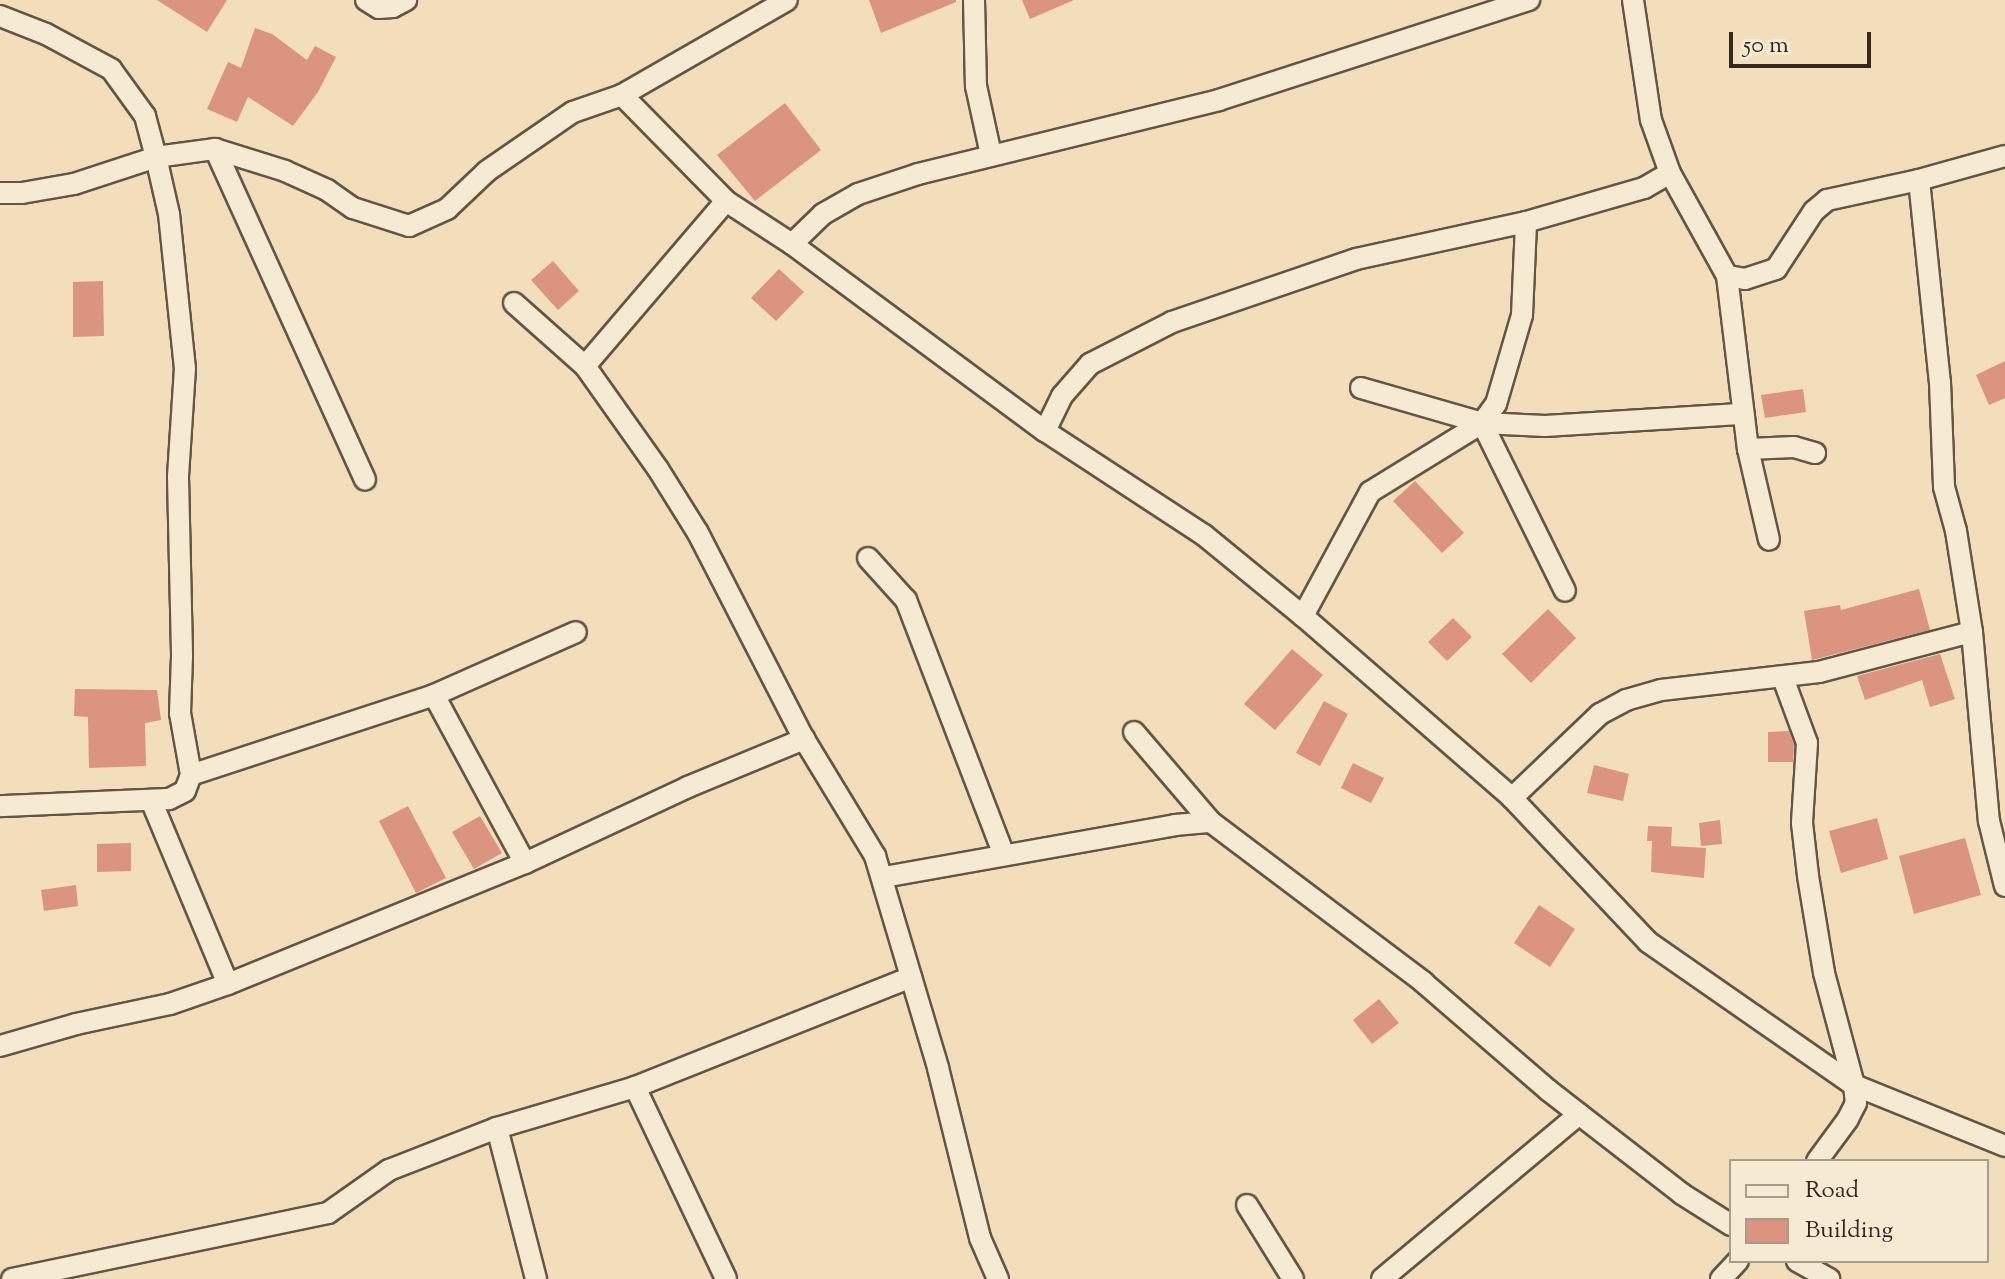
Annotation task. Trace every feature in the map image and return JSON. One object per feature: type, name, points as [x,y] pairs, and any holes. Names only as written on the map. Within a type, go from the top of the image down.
[{"type":"street","points":[[366,0],[379,8],[393,7],[406,0]]},
{"type":"street","points":[[0,193],[22,193],[74,184],[156,157],[215,149],[285,171],[327,190],[353,208],[409,226],[447,209],[487,171],[573,112],[622,95],[787,0]]},
{"type":"street","points":[[974,0],[976,86],[991,155]]},
{"type":"street","points":[[792,244],[823,214],[858,194],[991,155],[1219,100],[1529,0]]},
{"type":"street","points":[[1633,0],[1651,120],[1670,173],[1727,276],[1748,449],[1769,540]]},
{"type":"street","points":[[0,16],[46,34],[111,69],[145,116],[156,157],[169,214],[185,368],[178,477],[182,656],[180,713],[191,775],[185,791],[169,799],[0,806]]},
{"type":"street","points":[[622,95],[726,201],[792,244],[1045,431],[1204,535],[1303,616],[1512,798],[1648,942],[1854,1085],[2005,1146]]},
{"type":"street","points":[[215,149],[365,480]]},
{"type":"street","points":[[1727,276],[1745,279],[1776,269],[1814,211],[1827,200],[1919,180],[2005,156]]},
{"type":"street","points":[[1045,431],[1062,396],[1090,364],[1172,322],[1356,259],[1526,222],[1644,188],[1670,173]]},
{"type":"street","points":[[1919,180],[1940,382],[1944,487],[1956,531],[1972,632],[1989,821],[2005,886]]},
{"type":"street","points":[[585,366],[726,201]]},
{"type":"street","points":[[1303,616],[1370,492],[1482,423],[1496,404],[1522,315],[1526,222]]},
{"type":"street","points":[[514,303],[585,366],[658,469],[698,533],[804,739],[875,856],[884,877],[938,1068],[980,1238],[998,1279]]},
{"type":"street","points":[[1361,388],[1482,423],[1545,426],[1744,414]]},
{"type":"street","points":[[1482,423],[1565,591]]},
{"type":"street","points":[[1748,449],[1794,447],[1815,453]]},
{"type":"street","points":[[868,558],[906,600],[1004,855]]},
{"type":"street","points":[[191,775],[434,695],[576,632]]},
{"type":"street","points":[[1512,798],[1600,714],[1626,700],[1661,690],[1783,678],[1855,664],[1972,632]]},
{"type":"street","points":[[1783,678],[1807,743],[1802,823],[1808,876],[1824,973],[1856,1103],[1818,1159]]},
{"type":"street","points":[[434,695],[525,863]]},
{"type":"street","points":[[1134,732],[1211,822],[1423,982],[1579,1114],[1682,1194],[1729,1224]]},
{"type":"street","points":[[0,1046],[76,1024],[170,1004],[228,984],[525,863],[688,787],[804,739]]},
{"type":"street","points":[[151,800],[228,984]]},
{"type":"street","points":[[884,877],[1175,825],[1211,822]]},
{"type":"street","points":[[12,1279],[328,1213],[389,1170],[497,1128],[635,1087],[911,977]]},
{"type":"street","points":[[635,1087],[726,1279]]},
{"type":"street","points":[[1382,1279],[1579,1114]]},
{"type":"street","points":[[497,1128],[536,1279]]},
{"type":"street","points":[[1247,1205],[1293,1279]]},
{"type":"street","points":[[1721,1279],[1736,1263]]},
{"type":"street","points":[[1801,1263],[1829,1279]]},
{"type":"building","points":[[157,0],[227,0],[207,32]]},
{"type":"building","points":[[869,0],[956,0],[956,2],[881,33]]},
{"type":"building","points":[[1022,0],[1074,0],[1030,19]]},
{"type":"building","points":[[255,28],[272,34],[307,60],[315,46],[336,57],[318,92],[293,126],[248,97],[237,122],[207,109],[228,62],[241,68]]},
{"type":"building","points":[[785,103],[821,150],[755,201],[717,155]]},
{"type":"building","points":[[553,261],[579,291],[558,310],[531,280]]},
{"type":"building","points":[[779,269],[804,292],[776,321],[751,298]]},
{"type":"building","points":[[103,281],[104,336],[73,337],[73,282]]},
{"type":"building","points":[[2005,361],[2005,398],[1989,405],[1976,375]]},
{"type":"building","points":[[1803,389],[1806,412],[1765,418],[1761,395]]},
{"type":"building","points":[[1415,481],[1464,533],[1442,553],[1393,501]]},
{"type":"building","points":[[1919,589],[1930,630],[1812,660],[1804,611],[1840,605],[1841,610]]},
{"type":"building","points":[[1548,609],[1576,638],[1531,683],[1502,654]]},
{"type":"building","points":[[1453,618],[1472,637],[1447,661],[1428,642]]},
{"type":"building","points":[[1292,649],[1323,675],[1275,730],[1244,704]]},
{"type":"building","points":[[1940,654],[1955,699],[1930,707],[1922,680],[1865,700],[1857,676]]},
{"type":"building","points":[[75,689],[157,690],[161,720],[145,723],[146,766],[89,768],[88,717],[74,716]]},
{"type":"building","points":[[1324,701],[1348,714],[1320,766],[1296,753]]},
{"type":"building","points":[[1789,731],[1794,745],[1793,762],[1768,762],[1768,732]]},
{"type":"building","points":[[1353,763],[1384,778],[1371,803],[1341,788]]},
{"type":"building","points":[[1594,765],[1629,774],[1623,801],[1587,793]]},
{"type":"building","points":[[408,806],[446,878],[416,893],[379,821]]},
{"type":"building","points":[[480,816],[502,853],[474,869],[452,832]]},
{"type":"building","points":[[1877,818],[1888,859],[1841,873],[1829,831]]},
{"type":"building","points":[[1720,820],[1722,844],[1701,846],[1699,823]]},
{"type":"building","points":[[1648,826],[1672,827],[1671,846],[1706,848],[1704,878],[1651,872],[1652,841],[1647,841]]},
{"type":"building","points":[[1965,838],[1981,895],[1914,914],[1899,856]]},
{"type":"building","points":[[131,843],[131,871],[97,872],[97,844]]},
{"type":"building","points":[[76,885],[78,906],[44,911],[41,890]]},
{"type":"building","points":[[1539,905],[1575,929],[1550,967],[1514,943]]},
{"type":"building","points":[[1379,999],[1399,1023],[1372,1044],[1353,1020]]}]
